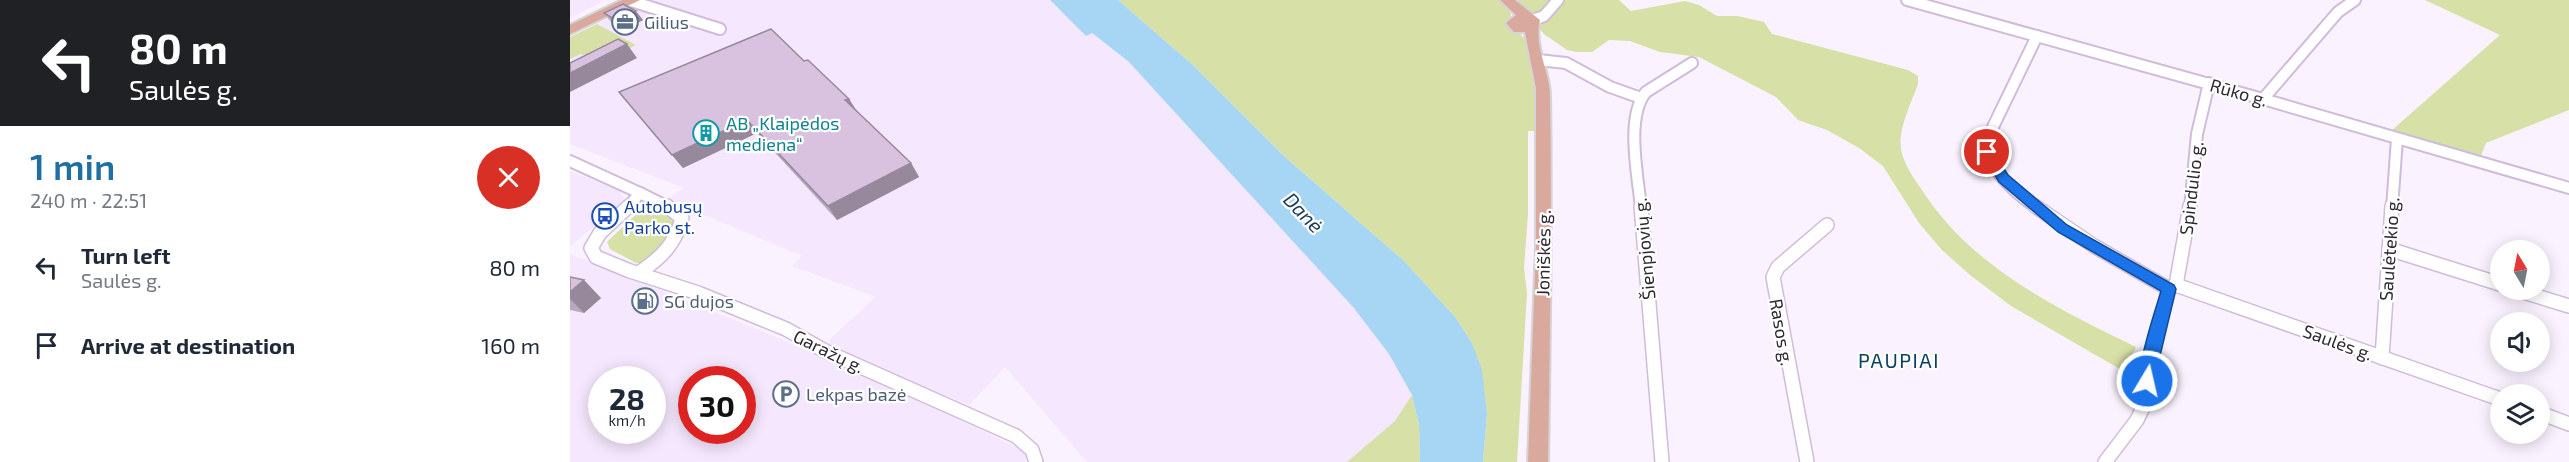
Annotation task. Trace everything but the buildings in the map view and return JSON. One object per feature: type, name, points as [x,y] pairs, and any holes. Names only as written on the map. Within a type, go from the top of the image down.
[{"type":"main road","points":[[570,22],[617,0]]},
{"type":"main road","points":[[570,30],[631,0]]},
{"type":"main road","points":[[1508,1],[1525,22],[1535,53]]},
{"type":"main road","name":"Joniškės g.","points":[[1535,53],[1543,88],[1544,246],[1538,462]]},
{"type":"street","points":[[631,0],[720,29]]},
{"type":"street","points":[[1525,22],[1544,16],[1558,0]]},
{"type":"street","name":"Rūko g.","points":[[1907,0],[2209,83],[2569,188]]},
{"type":"street","points":[[2263,99],[2338,12],[2355,0]]},
{"type":"street","name":"Saulės g.","points":[[2037,36],[2010,87],[1987,142],[1991,161],[2004,178],[2062,228],[2172,287],[2490,396]]},
{"type":"street","points":[[1535,53],[1565,62],[1606,85],[1641,98],[1692,63]]},
{"type":"street","name":"Spindulio g.","points":[[2105,462],[2137,420],[2145,403],[2150,358],[2188,226],[2197,134],[2209,83]]},
{"type":"street","name":"Šienpjovių g.","points":[[1641,98],[1634,123],[1635,141],[1662,462]]},
{"type":"street","name":"Saulėtekio g.","points":[[2382,358],[2397,139]]},
{"type":"street","points":[[570,161],[670,208],[682,218],[678,233],[666,254],[640,272]]},
{"type":"street","name":"Garažų g.","points":[[640,193],[632,205],[595,238],[591,248],[596,257],[630,271],[640,272],[698,292],[786,329],[825,351],[1016,436],[1030,445],[1035,452],[1036,462]]},
{"type":"street","name":"Rasos g.","points":[[1807,462],[1773,277],[1778,267],[1827,225]]},
{"type":"street","points":[[2389,249],[2490,281]]},
{"type":"street","points":[[2550,300],[2569,306]]},
{"type":"street","points":[[2550,417],[2569,424]]},
{"type":"shaded area","points":[[570,0],[602,0],[602,2],[570,18]]},
{"type":"shaded area","points":[[647,0],[1050,0],[1057,8],[1129,62],[1223,163],[1353,307],[1389,354],[1412,395],[1395,421],[1347,462],[1087,462],[1005,367],[969,405],[828,348],[830,339],[876,297],[792,266],[802,256],[695,211],[688,213],[666,200],[684,188],[570,144],[570,59],[581,54],[636,45],[597,24]]},
{"type":"shaded area","points":[[570,171],[620,191],[624,202],[570,246]]},
{"type":"shaded area","points":[[570,254],[769,334],[884,384],[1026,452],[1026,462],[570,462]]},
{"type":"green space","points":[[1118,0],[1501,0],[1510,11],[1514,30],[1522,36],[1529,47],[1536,75],[1538,106],[1538,131],[1528,131],[1528,214],[1524,268],[1527,293],[1517,462],[1483,462],[1487,414],[1472,343],[1456,318],[1404,261],[1284,156],[1194,66]]},
{"type":"green space","points":[[1514,0],[1619,0],[1631,11],[1685,1],[1699,5],[1717,16],[1737,16],[1764,22],[1772,34],[1908,70],[1918,76],[1918,84],[1903,127],[1901,145],[1906,164],[1919,186],[1942,217],[1990,263],[2046,301],[2136,347],[2125,372],[2011,306],[1970,275],[1942,250],[1919,223],[1883,166],[1859,148],[1827,130],[1798,120],[1776,97],[1699,57],[1660,52],[1630,41],[1609,40],[1592,52],[1567,50],[1544,34]]},
{"type":"green space","points":[[2425,0],[2569,0],[2569,110],[2486,143],[2480,158],[2391,131],[2500,35]]},
{"type":"green space","points":[[597,24],[636,45],[601,63],[581,54],[570,59],[570,37]]},
{"type":"green space","points":[[650,201],[678,217],[670,241],[647,263],[636,263],[610,249],[607,242]]},
{"type":"green space","points":[[1412,395],[1419,425],[1420,462],[1347,462],[1395,421]]},
{"type":"water","name":"Danė","points":[[1050,0],[1118,0],[1194,66],[1284,156],[1404,261],[1456,318],[1472,343],[1482,370],[1487,414],[1483,462],[1420,462],[1419,425],[1412,395],[1389,354],[1353,307],[1129,62],[1092,33],[1086,36]]},
{"type":"place","name":"Gilius","points":[[625,22]]},
{"type":"place","name":"AB „Klaipėdos mediena“","points":[[706,133]]},
{"type":"place","name":"Autobusų Parko st.","points":[[605,216]]},
{"type":"place","name":"SG dujos","points":[[645,301]]},
{"type":"place","name":"Lekpas bazė","points":[[786,394]]},
{"type":"district","name":"PAUPIAI","points":[[1899,360]]},
{"type":"route","points":[[1987,152],[2004,178],[2062,228],[2109,257],[2169,289],[2150,358],[2147,381]]}]
